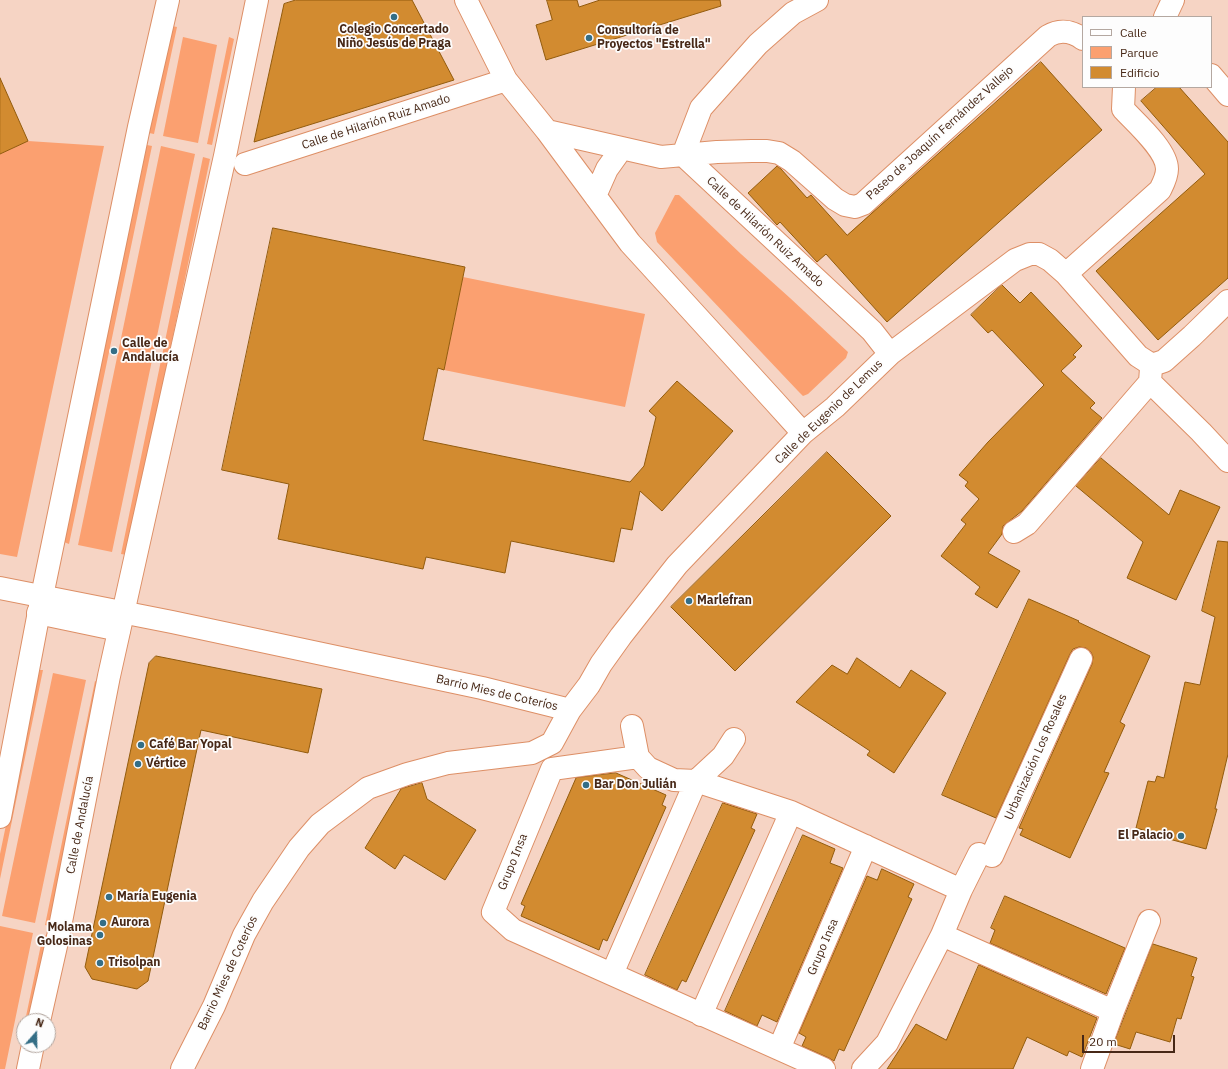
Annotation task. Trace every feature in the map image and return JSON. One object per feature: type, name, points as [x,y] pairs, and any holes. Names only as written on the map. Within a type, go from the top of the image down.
[{"type":"street","points":[[0,817],[40,605],[139,127],[168,0]]},
{"type":"street","name":"Calle de Andalucía","points":[[41,1013],[58,937],[109,676],[225,156],[256,0]]},
{"type":"street","points":[[466,0],[506,80],[547,131],[630,243],[792,422],[804,433]]},
{"type":"street","points":[[547,131],[660,157],[683,156],[700,108],[758,44],[792,13],[816,0]]},
{"type":"street","points":[[1165,16],[1173,0]]},
{"type":"street","name":"Paseo de Joaquín Fernández Vallejo","points":[[683,156],[717,152],[766,151],[779,153],[792,161],[835,199],[845,205],[855,207],[863,204],[1048,36],[1053,33],[1067,32],[1076,34],[1082,38]]},
{"type":"street","points":[[1212,76],[1228,95]]},
{"type":"street","name":"Calle de Hilarión Ruiz Amado","points":[[245,164],[506,80]]},
{"type":"street","points":[[1124,88],[1123,109],[1160,150],[1166,163],[1166,178],[1160,190],[1066,274],[1138,356],[1201,432],[1228,461]]},
{"type":"street","points":[[595,196],[607,169],[622,148]]},
{"type":"street","name":"Calle de Hilarión Ruiz Amado","points":[[683,156],[872,331],[890,354]]},
{"type":"street","name":"Calle de Eugenio de Lemus","points":[[570,710],[589,685],[601,664],[621,636],[677,565],[804,433],[835,407],[890,354],[1015,260],[1030,254],[1039,254],[1050,260],[1066,274]]},
{"type":"street","points":[[1014,532],[1027,524],[1151,373],[1228,301]]},
{"type":"street","points":[[0,588],[40,605],[121,621]]},
{"type":"street","name":"Barrio Mies de Coteríos","points":[[121,621],[474,687],[570,710],[552,743],[532,753],[448,764],[408,774],[368,788],[320,824],[298,848],[263,901],[244,934],[214,1006],[182,1069]]},
{"type":"street","name":"Urbanización Los Rosales","points":[[961,890],[986,855],[1081,658]]},
{"type":"street","points":[[632,726],[638,757],[648,768],[674,780],[696,781],[791,812],[961,890],[942,935],[887,1043],[863,1069]]},
{"type":"street","points":[[612,974],[696,781],[723,756],[734,740]]},
{"type":"street","name":"Grupo Insa","points":[[638,757],[552,769],[493,912],[513,930],[824,1069]]},
{"type":"street","points":[[702,1015],[791,812]]},
{"type":"street","name":"Grupo Insa","points":[[779,1049],[866,846]]},
{"type":"street","points":[[1092,1069],[1113,1011],[1149,921]]},
{"type":"street","points":[[942,935],[1113,1011]]},
{"type":"street","points":[[28,1069],[31,1053]]},
{"type":"green space","points":[[172,26],[177,27],[154,134],[149,133]]},
{"type":"green space","points":[[183,37],[217,45],[198,143],[163,136]]},
{"type":"green space","points":[[229,37],[234,39],[212,145],[207,144]]},
{"type":"green space","points":[[28,141],[104,146],[17,557],[0,554],[0,154]]},
{"type":"green space","points":[[147,145],[152,146],[69,544],[64,542]]},
{"type":"green space","points":[[161,146],[195,154],[112,552],[78,545]]},
{"type":"green space","points":[[203,157],[210,159],[127,555],[121,554]]},
{"type":"green space","points":[[675,195],[679,195],[848,352],[846,358],[808,394],[803,396],[798,391],[657,242],[655,233]]},
{"type":"green space","points":[[463,277],[645,314],[625,407],[444,370]]},
{"type":"green space","points":[[38,670],[43,670],[0,879],[0,854]]},
{"type":"green space","points":[[53,673],[86,680],[35,923],[2,916]]},
{"type":"green space","points":[[95,681],[99,683],[49,926],[45,925]]},
{"type":"green space","points":[[0,926],[33,933],[5,1069],[0,1069]]},
{"type":"green space","points":[[43,935],[48,936],[32,1013],[27,1013]]},
{"type":"building","points":[[296,0],[412,0],[454,80],[254,142],[284,4]]},
{"type":"building","points":[[547,0],[577,0],[579,7],[600,0],[720,0],[721,6],[546,60],[536,25],[552,20]]},
{"type":"building","points":[[1041,62],[1102,130],[887,322],[826,254],[817,262],[780,222],[777,225],[748,193],[777,166],[807,198],[811,195],[847,235]]},
{"type":"building","points":[[0,78],[28,141],[0,154]]},
{"type":"building","points":[[1156,88],[1180,88],[1228,142],[1228,278],[1158,340],[1096,271],[1205,174],[1141,101]]},
{"type":"building","points":[[273,228],[465,267],[444,370],[438,368],[423,440],[630,482],[644,466],[656,417],[649,411],[677,381],[733,431],[662,511],[640,491],[632,530],[621,528],[614,562],[511,541],[505,573],[426,557],[423,569],[278,539],[289,484],[222,470]]},
{"type":"building","points":[[1002,285],[1020,303],[1031,292],[1082,346],[1073,355],[1076,357],[1061,371],[1095,403],[1090,408],[1102,418],[1022,511],[1003,526],[1002,534],[988,553],[1020,571],[997,608],[975,594],[980,587],[941,556],[966,524],[961,520],[979,499],[965,486],[968,482],[959,475],[988,442],[1044,385],[992,330],[988,333],[971,315]]},
{"type":"building","points":[[827,452],[891,516],[735,671],[671,607]]},
{"type":"building","points":[[1101,458],[1169,515],[1180,490],[1220,507],[1176,600],[1127,578],[1143,542],[1076,486]]},
{"type":"building","points":[[1218,541],[1228,542],[1228,754],[1215,809],[1217,809],[1206,849],[1158,836],[1158,834],[1136,828],[1148,781],[1155,782],[1157,776],[1164,778],[1185,682],[1200,685],[1215,617],[1202,611]]},
{"type":"building","points":[[1029,599],[1079,621],[1078,622],[1150,656],[1120,722],[1125,725],[1104,772],[1109,773],[1070,858],[1020,835],[1023,829],[1019,828],[1092,664],[1093,657],[1091,652],[1086,648],[1079,647],[1073,649],[1070,654],[996,818],[942,795]]},
{"type":"building","points":[[156,656],[322,689],[308,753],[201,730],[148,981],[137,989],[92,979],[85,967],[149,663]]},
{"type":"building","points":[[857,658],[900,688],[911,670],[946,693],[894,773],[867,755],[870,751],[796,702],[832,665],[847,674]]},
{"type":"building","points":[[616,773],[666,795],[662,805],[666,807],[607,941],[603,939],[599,950],[521,916],[525,906],[521,904],[576,778]]},
{"type":"building","points":[[422,783],[427,799],[476,830],[445,880],[404,855],[395,869],[365,848],[401,789]]},
{"type":"building","points":[[723,803],[757,814],[751,828],[755,830],[686,982],[682,980],[677,990],[645,975]]},
{"type":"building","points":[[803,835],[835,849],[830,863],[843,868],[777,1022],[762,1015],[757,1026],[725,1011]]},
{"type":"building","points":[[882,869],[914,884],[908,897],[912,899],[844,1051],[839,1049],[834,1061],[802,1046],[806,1037],[799,1033],[867,876],[877,880]]},
{"type":"building","points":[[1005,896],[1125,948],[1106,994],[990,943],[995,930],[991,928]]},
{"type":"building","points":[[1153,944],[1197,958],[1191,976],[1194,977],[1181,1019],[1177,1018],[1170,1042],[1136,1032],[1130,1049],[1114,1044]]},
{"type":"building","points":[[979,965],[1097,1018],[1082,1057],[1069,1051],[1067,1056],[1027,1037],[1013,1069],[887,1069],[916,1024],[946,1040]]},
{"type":"place","name":"Colegio Concertado Niño Jesús de Praga","points":[[394,17]]},
{"type":"place","name":"Consultoría de Proyectos \"Estrella\"","points":[[589,38]]},
{"type":"place","name":"Calle de Andalucía","points":[[114,351]]},
{"type":"place","name":"Marlefran","points":[[689,601]]},
{"type":"place","name":"Café Bar Yopal","points":[[141,745]]},
{"type":"place","name":"Vértice","points":[[138,764]]},
{"type":"place","name":"Bar Don Julián","points":[[586,785]]},
{"type":"place","name":"El Palacio","points":[[1181,836]]},
{"type":"place","name":"María Eugenia","points":[[109,897]]},
{"type":"place","name":"Aurora","points":[[103,923]]},
{"type":"place","name":"Molama Golosinas","points":[[100,935]]},
{"type":"place","name":"Trisolpan","points":[[100,963]]}]
